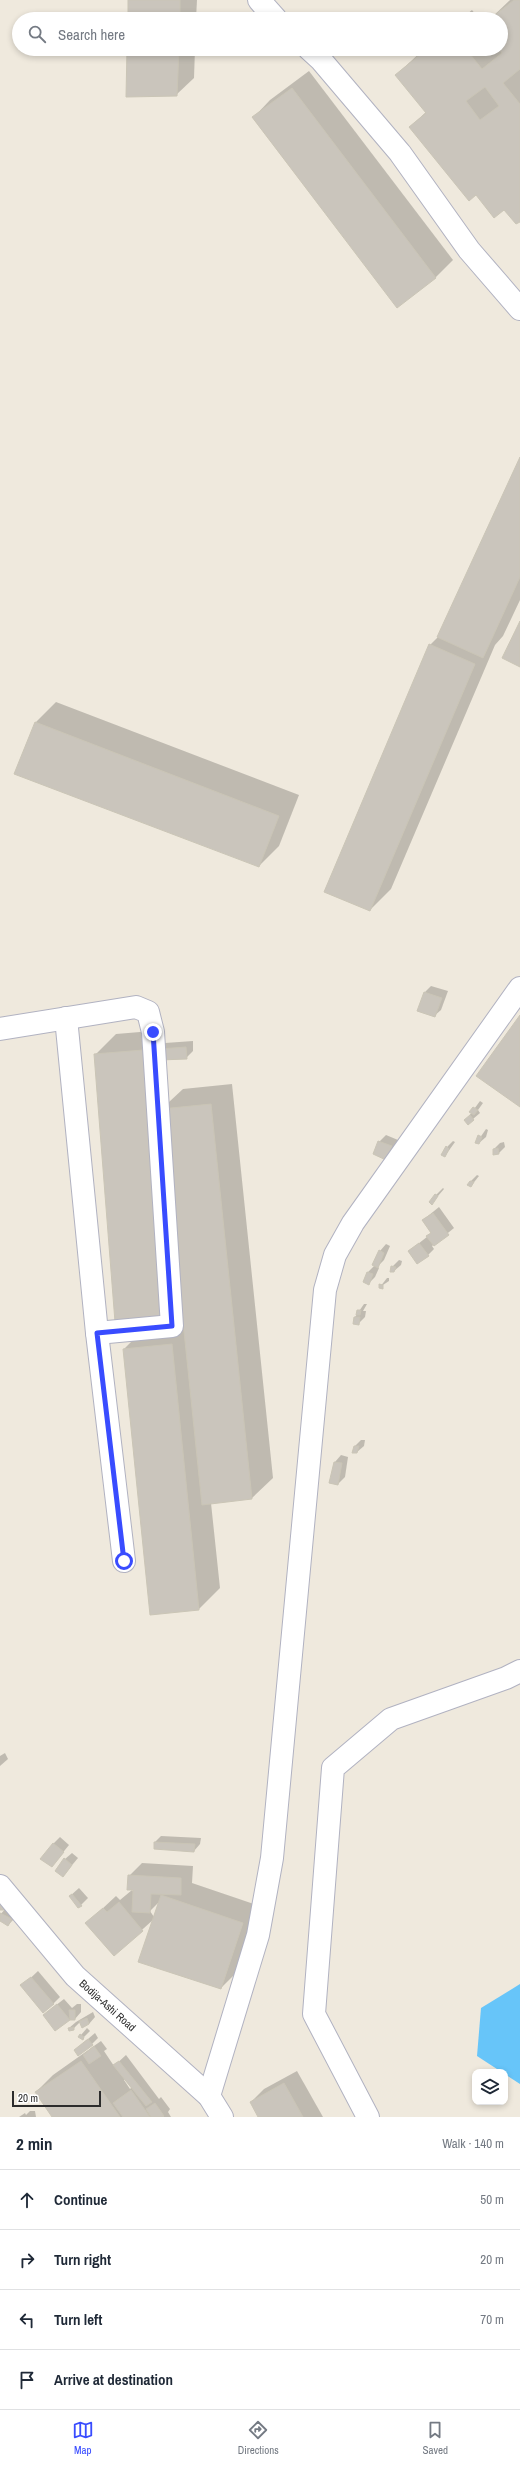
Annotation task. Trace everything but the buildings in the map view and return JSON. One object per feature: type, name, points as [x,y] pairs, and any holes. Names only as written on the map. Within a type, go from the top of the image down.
[{"type":"street","points":[[259,0],[270,12]]},
{"type":"street","points":[[317,56],[400,153],[469,250],[520,308]]},
{"type":"street","points":[[209,2096],[258,1935],[272,1858],[325,1290],[335,1255],[353,1223],[520,988]]},
{"type":"street","points":[[0,1029],[136,1007],[148,1012],[153,1032],[172,1326],[97,1333]]},
{"type":"street","points":[[66,1018],[97,1333],[124,1561]]},
{"type":"street","points":[[368,2117],[314,2014],[332,1768],[391,1718],[506,1678],[520,1671]]},
{"type":"street","name":"Bodija-Ashi Road","points":[[0,1886],[75,1976],[209,2096],[222,2117]]},
{"type":"water","points":[[520,1984],[520,2084],[508,2076],[508,2069],[497,2069],[477,2056],[481,2008]]},
{"type":"route","points":[[124,1561],[97,1333],[172,1326],[153,1032]]}]
